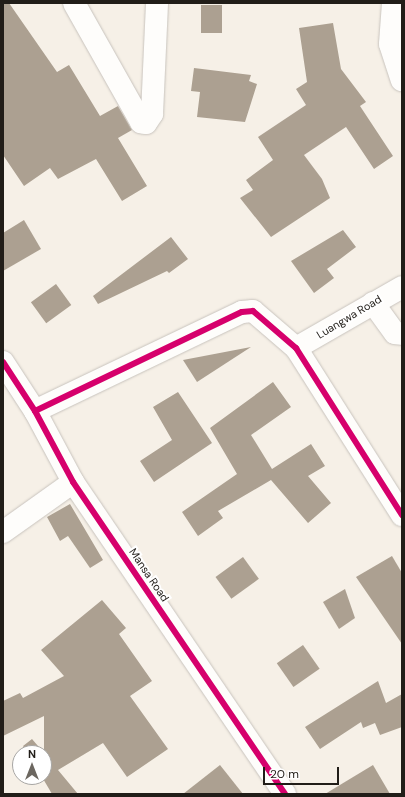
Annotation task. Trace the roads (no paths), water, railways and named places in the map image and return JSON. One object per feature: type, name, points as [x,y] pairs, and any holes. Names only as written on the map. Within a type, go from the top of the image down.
[{"type":"street","points":[[74,3],[141,122],[146,123],[152,114],[157,3]]},
{"type":"street","points":[[393,3],[396,25],[390,44],[402,80]]},
{"type":"street","name":"Luangwa Road","points":[[296,348],[402,287]]},
{"type":"street","points":[[373,303],[395,333],[402,334]]},
{"type":"street","points":[[35,411],[242,312],[253,311],[296,348],[402,514]]},
{"type":"street","name":"Mansa Road","points":[[3,362],[35,411],[73,482],[285,794]]},
{"type":"street","points":[[3,532],[73,482]]}]
